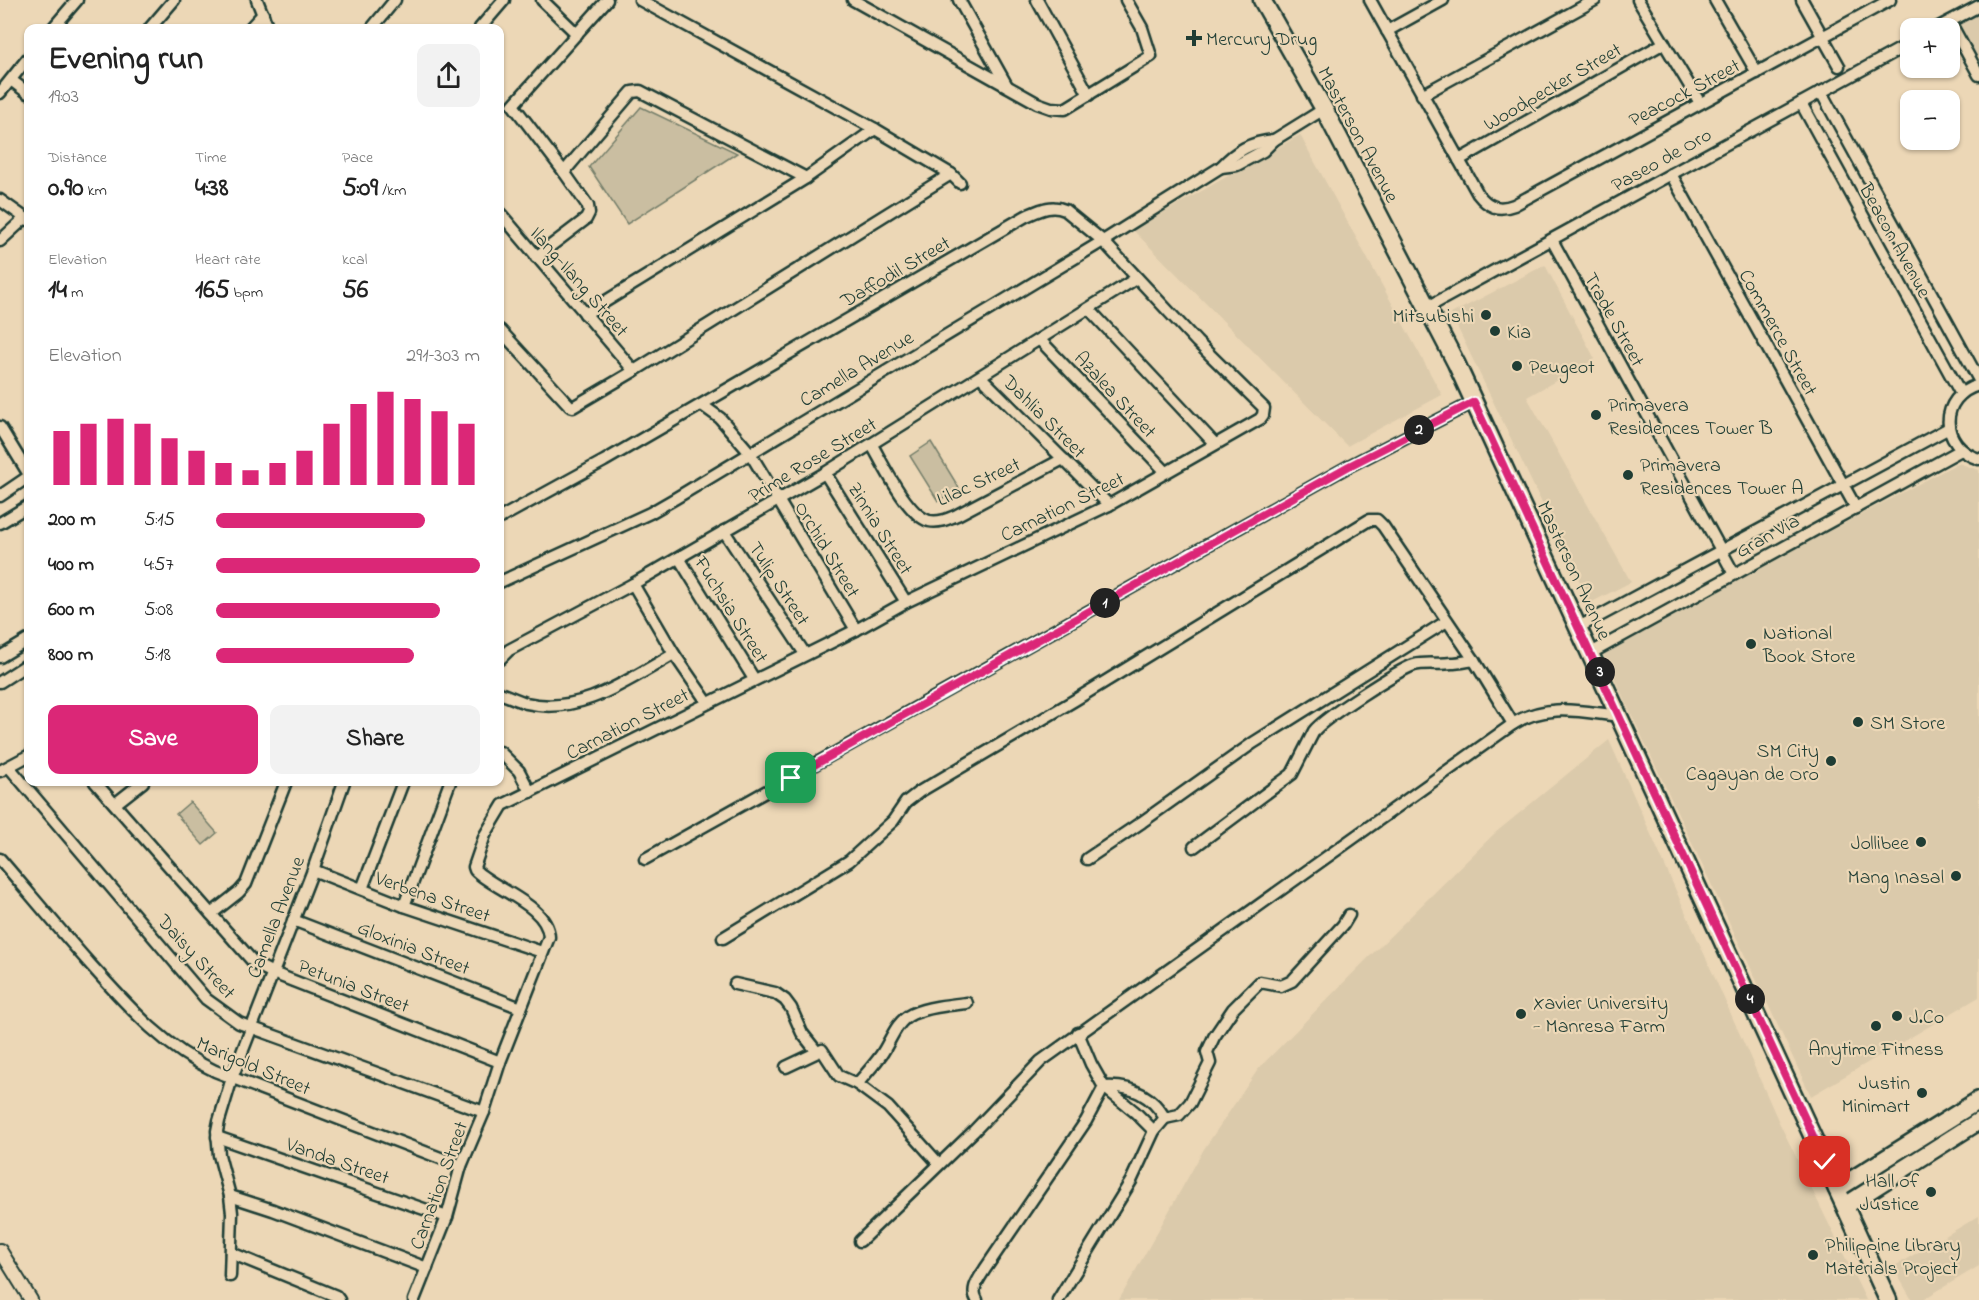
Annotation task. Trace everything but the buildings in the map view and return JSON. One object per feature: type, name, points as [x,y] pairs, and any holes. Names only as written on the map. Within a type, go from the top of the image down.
[{"type":"main road","name":"Masterson Avenue","points":[[1262,0],[1324,109],[1428,307],[1474,402],[1888,1300]]},
{"type":"main road","points":[[1837,1189],[1979,1100]]},
{"type":"main road","points":[[1845,1206],[1979,1121]]},
{"type":"street","points":[[61,24],[76,0]]},
{"type":"street","points":[[153,24],[174,0]]},
{"type":"street","points":[[257,0],[267,24]]},
{"type":"street","points":[[375,24],[395,0]]},
{"type":"street","points":[[483,24],[504,0]]},
{"type":"street","points":[[542,0],[577,34]]},
{"type":"street","points":[[536,256],[586,219],[589,213],[588,206],[513,105],[607,0]]},
{"type":"street","points":[[640,0],[875,129],[951,174],[960,183]]},
{"type":"street","points":[[853,0],[1037,103],[1051,108],[1065,109],[1151,56],[1142,28],[1126,0]]},
{"type":"street","points":[[875,0],[884,16]]},
{"type":"street","points":[[959,0],[1008,87]]},
{"type":"street","points":[[1037,0],[1089,95]]},
{"type":"street","points":[[1370,0],[1459,160]]},
{"type":"street","points":[[1387,31],[1443,0]]},
{"type":"street","points":[[1422,95],[1594,0]]},
{"type":"street","points":[[1638,0],[1701,103]]},
{"type":"street","points":[[1715,0],[1757,73]]},
{"type":"street","points":[[1802,0],[1839,66]]},
{"type":"street","name":"Peacock Street","points":[[1459,160],[1485,202],[1494,208],[1514,205],[1890,0]]},
{"type":"street","points":[[1957,18],[1979,6]]},
{"type":"street","points":[[254,24],[263,14]]},
{"type":"street","points":[[1960,40],[1979,75]]},
{"type":"street","name":"Woodpecker Street","points":[[1459,160],[1664,43]]},
{"type":"street","name":"Paseo de Oro","points":[[1428,307],[1900,49]]},
{"type":"street","points":[[0,93],[24,63]]},
{"type":"street","points":[[11,80],[24,90]]},
{"type":"street","points":[[564,172],[632,92],[640,91],[806,178]]},
{"type":"street","name":"Beacon Avenue","points":[[1821,92],[1979,380]]},
{"type":"street","name":"Beacon Avenue","points":[[1801,103],[1961,394]]},
{"type":"street","name":"Camella Avenue","points":[[504,580],[650,513],[1102,241],[1221,167],[1232,156],[1257,141],[1274,140],[1324,109]]},
{"type":"street","points":[[585,314],[806,178],[875,129]]},
{"type":"street","points":[[504,334],[571,407],[634,371],[951,174]]},
{"type":"street","name":"Commerce Street","points":[[1671,174],[1856,508]]},
{"type":"street","points":[[0,200],[24,217]]},
{"type":"street","name":"Daffodil Street","points":[[504,516],[702,405],[1026,216],[1040,210],[1058,207],[1065,210],[1102,241],[1197,342],[1262,404],[1264,412]]},
{"type":"street","name":"Ilang-Ilang Street","points":[[504,218],[634,371]]},
{"type":"street","points":[[0,241],[24,221]]},
{"type":"street","name":"Trade Street","points":[[1552,240],[1734,574]]},
{"type":"street","name":"Prime Rose Street","points":[[504,655],[509,650],[679,558],[825,473],[1137,278]]},
{"type":"street","points":[[1089,309],[1215,444]]},
{"type":"street","name":"Azalea Street","points":[[1040,340],[1166,472]]},
{"type":"street","name":"Dahlia Street","points":[[981,377],[1109,505]]},
{"type":"street","points":[[1979,385],[1961,394],[1951,410],[1949,428],[1955,444],[1961,450],[1979,459]]},
{"type":"street","points":[[645,859],[1349,466],[1474,402]]},
{"type":"street","name":"Orchid Street","points":[[702,405],[720,418],[750,453],[856,630]]},
{"type":"street","name":"Carnation Street","points":[[414,1300],[447,1217],[461,1166],[549,937],[547,927],[521,899],[477,873],[474,867],[485,835],[500,808],[508,801],[856,630],[906,602],[1109,505],[1260,419],[1264,412]]},
{"type":"street","points":[[0,427],[24,468]]},
{"type":"street","name":"Gran Via","points":[[1579,627],[1949,428]]},
{"type":"street","name":"Lilac Street","points":[[872,445],[906,501],[921,518],[931,521],[945,520],[957,515],[1063,459]]},
{"type":"street","name":"Gran Via","points":[[1590,653],[1961,450]]},
{"type":"street","name":"Zinnia Street","points":[[825,473],[906,602]]},
{"type":"street","points":[[0,496],[24,478]]},
{"type":"street","points":[[0,523],[24,508]]},
{"type":"street","points":[[723,938],[849,861],[893,821],[906,802],[919,792],[1369,520],[1377,519],[1383,526],[1474,660],[1514,724]]},
{"type":"street","name":"Tulip Street","points":[[724,531],[805,654]]},
{"type":"street","name":"Fuchsia Street","points":[[679,558],[754,679]]},
{"type":"street","points":[[633,584],[674,654],[707,702]]},
{"type":"street","points":[[1087,858],[1253,743],[1447,621]]},
{"type":"street","points":[[0,657],[24,642]]},
{"type":"street","points":[[504,694],[527,703],[572,704],[593,698],[674,654]]},
{"type":"street","points":[[1194,847],[1292,774],[1318,725],[1416,664],[1474,660]]},
{"type":"street","points":[[0,682],[24,667]]},
{"type":"street","points":[[860,1241],[1041,1061],[1514,724],[1531,715],[1554,709],[1620,716]]},
{"type":"street","points":[[504,756],[519,771],[530,792]]},
{"type":"street","points":[[4,769],[24,758]]},
{"type":"street","name":"Daisy Street","points":[[4,769],[206,999],[226,1015],[252,1028],[483,1112]]},
{"type":"street","name":"Petunia Street","points":[[98,786],[249,959],[260,968],[500,1062]]},
{"type":"street","points":[[115,804],[138,786]]},
{"type":"street","points":[[211,914],[246,884],[284,786]]},
{"type":"street","name":"Camella Avenue","points":[[230,1276],[232,1213],[219,1155],[217,1137],[219,1121],[232,1078],[313,870],[343,786]]},
{"type":"street","points":[[362,890],[401,786]]},
{"type":"street","points":[[404,906],[449,786]]},
{"type":"street","name":"Marigold Street","points":[[0,859],[114,990],[174,1048],[194,1061],[232,1078],[461,1166]]},
{"type":"street","name":"Verbena Street","points":[[313,870],[404,906],[542,952]]},
{"type":"street","points":[[1058,1300],[1131,1180],[1154,1131],[1165,1118],[1179,1115],[1190,1103],[1209,1063],[1208,1052],[1211,1043],[1237,1003],[1260,982],[1281,986],[1292,981],[1349,915]]},
{"type":"street","name":"Gloxinia Street","points":[[293,920],[521,1008]]},
{"type":"street","points":[[735,984],[775,993],[785,1000],[802,1033],[817,1052]]},
{"type":"street","points":[[857,1084],[883,1052],[892,1035],[912,1014],[937,1007],[967,1003]]},
{"type":"street","points":[[1078,1033],[1104,1087],[1154,1131]]},
{"type":"street","points":[[786,1067],[822,1050],[839,1076],[857,1084],[888,1107],[939,1164]]},
{"type":"street","points":[[1104,1087],[1121,1087],[1144,1095],[1157,1104],[1165,1118]]},
{"type":"street","points":[[977,1300],[974,1290],[985,1269],[1086,1121],[1104,1087]]},
{"type":"street","name":"Vanda Street","points":[[217,1137],[447,1217]]},
{"type":"street","points":[[230,1196],[427,1268]]},
{"type":"street","points":[[0,1250],[31,1300]]},
{"type":"street","points":[[231,1253],[336,1296],[339,1300]]},
{"type":"shaded area","points":[[1979,13],[1979,62],[1960,27],[1960,24]]},
{"type":"shaded area","points":[[641,107],[737,153],[627,224],[589,167]]},
{"type":"shaded area","points":[[1300,135],[1442,395],[1347,446],[1133,230]]},
{"type":"shaded area","points":[[1545,265],[1595,359],[1527,397],[1631,582],[1590,603],[1451,314]]},
{"type":"shaded area","points":[[931,442],[959,488],[938,501],[910,456]]},
{"type":"shaded area","name":"SM City Cagayan de Oro","points":[[1958,463],[1979,470],[1979,997],[1811,1096],[1602,652]]},
{"type":"shaded area","name":"Xavier University - Manresa Farm","points":[[1609,740],[1778,1120],[1866,1300],[1119,1300],[1204,1149],[1259,1068],[1495,833]]},
{"type":"shaded area","points":[[190,802],[217,833],[203,845],[176,814]]},
{"type":"shaded area","points":[[1979,1216],[1979,1266],[1922,1300],[1912,1300],[1893,1267]]},
{"type":"place","name":"Mercury Drug","points":[[1194,38]]},
{"type":"place","name":"Mitsubishi","points":[[1486,315]]},
{"type":"place","name":"Kia","points":[[1495,331]]},
{"type":"place","name":"Peugeot","points":[[1517,366]]},
{"type":"place","name":"Primavera Residences Tower B","points":[[1596,415]]},
{"type":"place","name":"Primavera Residences Tower A","points":[[1628,475]]},
{"type":"place","name":"National Book Store","points":[[1751,644]]},
{"type":"place","name":"SM Store","points":[[1858,722]]},
{"type":"place","name":"SM City Cagayan de Oro","points":[[1831,761]]},
{"type":"place","name":"Jollibee","points":[[1921,842]]},
{"type":"place","name":"Mang Inasal","points":[[1956,876]]},
{"type":"place","name":"Xavier University - Manresa Farm","points":[[1521,1014]]},
{"type":"place","name":"J.Co","points":[[1897,1016]]},
{"type":"place","name":"Anytime Fitness","points":[[1876,1026]]},
{"type":"place","name":"Justin Minimart","points":[[1922,1093]]},
{"type":"place","name":"Hall of Justice","points":[[1931,1192]]},
{"type":"place","name":"Philippine Library Materials Project","points":[[1813,1255]]},
{"type":"route","points":[[791,778],[1349,466],[1474,402],[1825,1162]]}]
